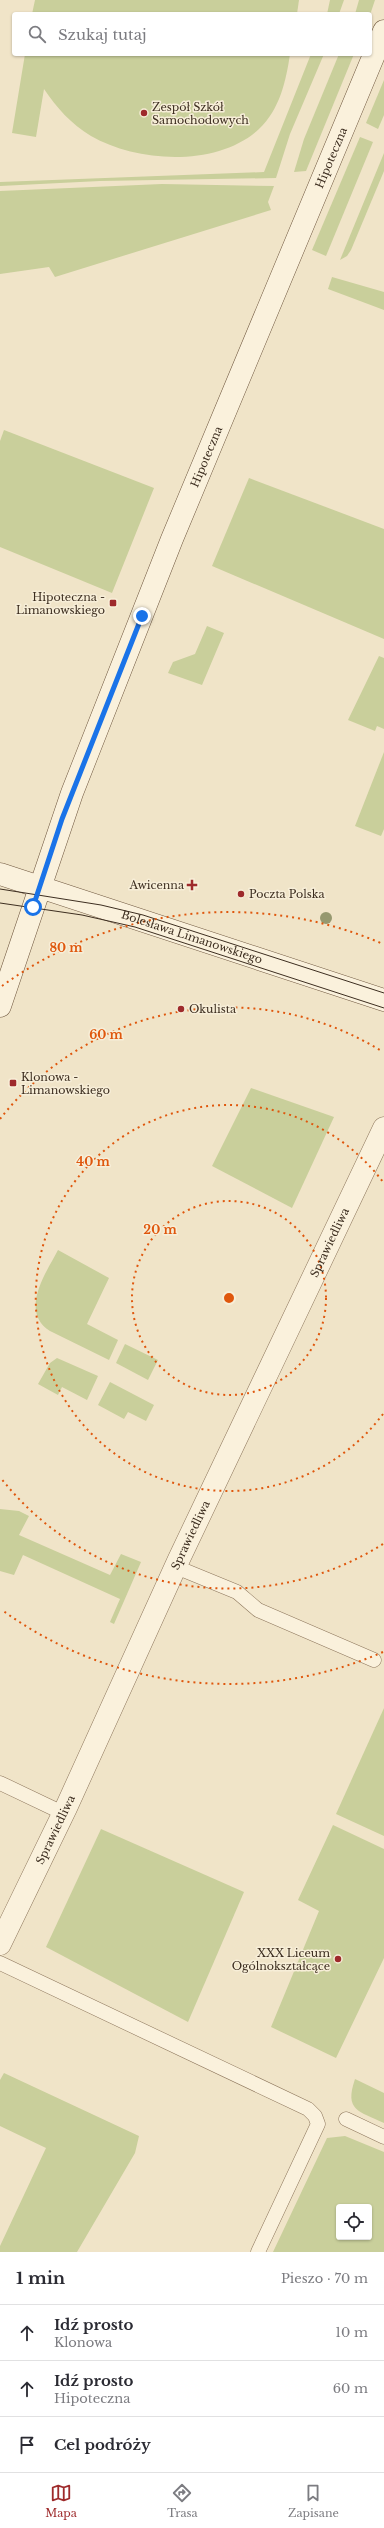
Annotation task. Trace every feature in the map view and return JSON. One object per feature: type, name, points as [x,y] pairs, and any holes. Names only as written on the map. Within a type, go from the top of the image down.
[{"type":"street","name":"Hipoteczna","points":[[0,1006],[39,886],[72,793],[172,539],[384,31]]},
{"type":"street","name":"Bolesława Limanowskiego","points":[[0,874],[384,1000]]},
{"type":"street","name":"Sprawiedliwa","points":[[0,1944],[63,1813],[176,1567],[384,1128]]},
{"type":"lane","points":[[176,1567],[237,1592],[258,1610],[374,1660]]},
{"type":"lane","points":[[0,1783],[63,1813]]},
{"type":"lane","points":[[0,1963],[308,2109],[315,2116],[318,2124],[258,2252]]},
{"type":"lane","points":[[346,2118],[384,2137]]},
{"type":"green space","points":[[35,0],[299,0],[297,12],[32,12]]},
{"type":"green space","points":[[330,0],[344,0],[340,12],[327,12]]},
{"type":"green space","points":[[359,0],[375,0],[371,12],[356,12]]},
{"type":"green space","points":[[25,56],[290,56],[281,94],[272,113],[259,129],[242,141],[222,150],[200,155],[177,157],[154,156],[131,152],[110,145],[91,136],[77,126],[54,103],[44,89],[36,137],[12,133]]},
{"type":"green space","points":[[310,56],[323,56],[290,134],[276,178],[100,181],[0,186],[0,182],[264,172]]},
{"type":"green space","points":[[338,56],[353,56],[306,171],[294,172],[304,139]]},
{"type":"green space","points":[[384,80],[384,115],[378,129],[366,123]]},
{"type":"green space","points":[[360,137],[373,142],[326,256],[312,250]]},
{"type":"green space","points":[[384,153],[384,171],[351,250],[347,256],[340,260]]},
{"type":"green space","points":[[162,184],[274,186],[268,202],[271,210],[55,277],[49,267],[0,274],[0,191]]},
{"type":"green space","points":[[332,277],[384,292],[384,310],[328,289]]},
{"type":"green space","points":[[4,430],[154,488],[112,593],[0,547],[0,441]]},
{"type":"green space","points":[[249,478],[384,529],[384,639],[212,566]]},
{"type":"green space","points":[[207,626],[224,633],[202,685],[168,673],[173,662],[195,654]]},
{"type":"green space","points":[[379,656],[384,658],[384,729],[377,726],[375,731],[348,720]]},
{"type":"green space","points":[[384,752],[384,829],[381,836],[355,826]]},
{"type":"green space","points":[[251,1088],[334,1117],[292,1208],[212,1166]]},
{"type":"green space","points":[[58,1250],[109,1278],[87,1324],[118,1340],[109,1360],[50,1331],[41,1323],[36,1313],[38,1292],[42,1280]]},
{"type":"green space","points":[[125,1344],[158,1360],[148,1380],[116,1363]]},
{"type":"green space","points":[[57,1358],[98,1376],[87,1400],[62,1387],[58,1395],[38,1384],[50,1363]]},
{"type":"green space","points":[[110,1382],[154,1405],[146,1421],[128,1412],[124,1419],[98,1405]]},
{"type":"green space","points":[[0,1509],[19,1511],[29,1516],[19,1535],[110,1575],[121,1554],[141,1562],[114,1624],[110,1622],[120,1599],[23,1555],[14,1575],[0,1571]]},
{"type":"green space","points":[[384,1708],[384,1836],[336,1814]]},
{"type":"green space","name":"XXX Liceum Ogólnokształcące","points":[[333,1825],[384,1849],[384,1958],[336,2058],[271,2027],[319,1911],[298,1900]]},
{"type":"green space","points":[[101,1829],[244,1892],[188,2022],[46,1947]]},
{"type":"green space","points":[[4,2073],[139,2136],[135,2153],[77,2252],[0,2252],[0,2246],[46,2148],[0,2126],[0,2080]]},
{"type":"green space","points":[[355,2079],[384,2093],[384,2123],[361,2112],[353,2104],[351,2098]]},
{"type":"green space","points":[[345,2136],[384,2152],[384,2252],[273,2252],[327,2138]]},
{"type":"tram line","points":[[0,889],[101,905],[143,915],[384,993]]},
{"type":"tram line","points":[[0,903],[82,915],[135,927],[384,1008]]},
{"type":"place","name":"Zespół Szkół Samochodowych","points":[[144,113]]},
{"type":"place","name":"Hipoteczna - Limanowskiego","points":[[113,603]]},
{"type":"place","name":"Awicenna","points":[[192,885]]},
{"type":"place","name":"Poczta Polska","points":[[241,894]]},
{"type":"place","name":"Okulista","points":[[181,1009]]},
{"type":"place","name":"Klonowa - Limanowskiego","points":[[13,1083]]},
{"type":"place","name":"XXX Liceum Ogólnokształcące","points":[[338,1959]]},
{"type":"route","points":[[33,907],[62,819],[142,616]]}]
